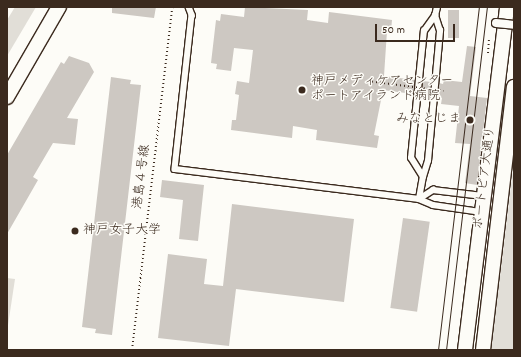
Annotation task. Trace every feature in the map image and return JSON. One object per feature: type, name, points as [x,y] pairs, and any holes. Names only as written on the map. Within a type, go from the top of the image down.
[{"type":"street","points":[[7,97],[59,7]]},
{"type":"street","name":"ポートピア大通り","points":[[465,350],[507,7]]},
{"type":"street","points":[[496,23],[514,25]]},
{"type":"street","name":"ポートピア大通り","points":[[483,350],[514,87]]},
{"type":"lane","points":[[189,7],[192,15],[175,169],[419,199],[433,205],[481,212]]},
{"type":"lane","points":[[419,199],[428,161],[440,31],[436,16],[437,7]]},
{"type":"lane","points":[[423,177],[411,158],[424,30],[436,16]]},
{"type":"lane","points":[[419,199],[433,190],[483,196]]},
{"type":"path","name":"港島４号線","points":[[132,350],[172,7]]},
{"type":"path","points":[[368,81],[442,91]]},
{"type":"shaded area","points":[[15,7],[36,7],[7,56],[7,20]]},
{"type":"shaded area","points":[[514,161],[514,350],[491,350]]},
{"type":"shaded area","points":[[7,278],[15,279],[7,332]]},
{"type":"building","points":[[112,7],[156,7],[154,18],[112,13]]},
{"type":"building","points":[[245,7],[308,10],[307,20],[328,23],[329,12],[392,20],[391,31],[387,31],[384,76],[415,80],[413,94],[383,90],[374,135],[379,136],[377,148],[316,140],[317,130],[293,126],[292,138],[231,130],[232,120],[236,120],[239,95],[235,94],[237,81],[249,83],[253,50],[234,48],[231,71],[216,69],[217,64],[211,63],[216,20],[220,21],[221,14],[244,17]]},
{"type":"building","points":[[448,10],[459,10],[459,38],[448,38]]},
{"type":"building","points":[[467,46],[476,47],[470,96],[487,98],[477,185],[465,183],[470,144],[455,143],[459,106],[441,104],[442,98],[438,97],[439,83],[443,84],[444,80],[462,82]]},
{"type":"building","points":[[69,56],[89,63],[94,72],[67,118],[78,119],[75,145],[53,143],[33,177],[38,180],[7,234],[7,155],[61,62],[64,64]]},
{"type":"building","points":[[111,77],[131,80],[130,84],[141,85],[112,335],[95,333],[96,329],[82,327]]},
{"type":"building","points":[[423,81],[431,82],[429,96],[421,95]]},
{"type":"building","points":[[162,180],[204,185],[198,241],[179,239],[183,200],[160,197]]},
{"type":"building","points":[[232,204],[354,219],[344,302],[236,289],[229,346],[158,338],[168,254],[207,259],[204,284],[223,286]]},
{"type":"building","points":[[403,218],[430,222],[417,312],[390,308]]},
{"type":"tram line","points":[[438,350],[479,7]]},
{"type":"tram line","points":[[446,350],[487,7]]},
{"type":"place","name":"神戸メディケアセンター ポートアイランド病院","points":[[302,90]]},
{"type":"place","name":"みなとじま","points":[[470,120]]},
{"type":"place","name":"神戸女子大学","points":[[75,231]]}]
